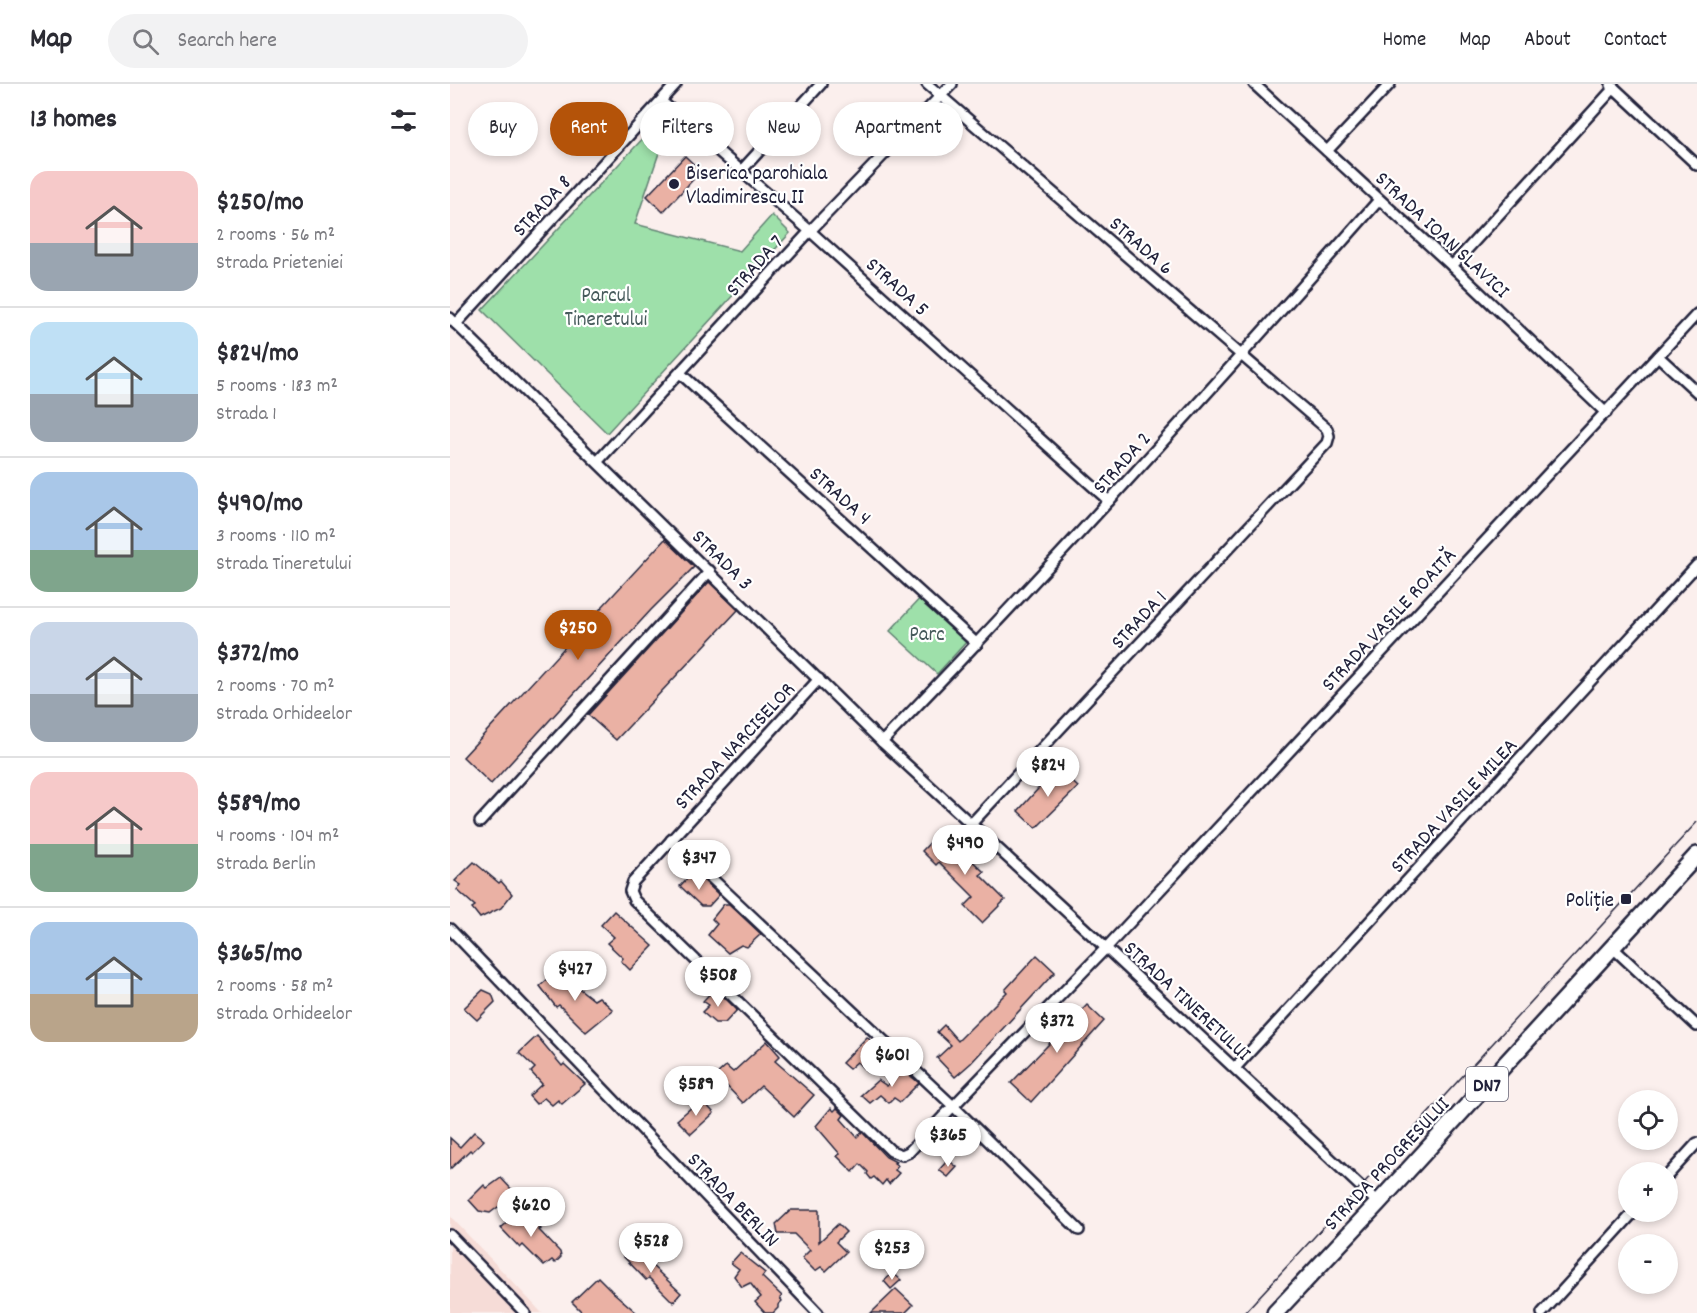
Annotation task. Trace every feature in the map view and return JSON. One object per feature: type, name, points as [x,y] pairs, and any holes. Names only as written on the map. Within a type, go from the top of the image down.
[{"type":"main road","name":"STRADA PROGRESULUI","points":[[1275,1313],[1697,855]]},
{"type":"street","name":"STRADA 8","points":[[453,321],[676,84]]},
{"type":"street","points":[[741,171],[821,84]]},
{"type":"street","name":"STRADA 6","points":[[927,84],[1327,429],[1329,436]]},
{"type":"street","name":"STRADA 7","points":[[598,460],[810,231],[952,84]]},
{"type":"street","name":"STRADA IOAN SLAVICI","points":[[1254,84],[1452,266],[1606,412]]},
{"type":"street","points":[[1327,151],[1390,84]]},
{"type":"street","points":[[1452,266],[1612,86],[1697,165]]},
{"type":"street","name":"STRADA 5","points":[[661,101],[810,231],[1109,501]]},
{"type":"street","name":"STRADA 2","points":[[882,742],[977,644],[1242,356],[1379,200]]},
{"type":"street","name":"STRADA VASILE ROAITĂ","points":[[630,891],[634,900],[891,1151],[902,1155],[909,1152],[1106,948],[1697,314]]},
{"type":"street","name":"STRADA 3","points":[[453,321],[598,460],[882,742],[971,824]]},
{"type":"street","points":[[1658,356],[1697,392]]},
{"type":"street","name":"STRADA 4","points":[[680,373],[977,644]]},
{"type":"street","name":"STRADA 1","points":[[971,824],[1327,443],[1329,436]]},
{"type":"street","name":"STRADA VASILE MILEA","points":[[1235,1068],[1697,565]]},
{"type":"street","points":[[480,822],[710,571]]},
{"type":"street","name":"STRADA NARCISELOR","points":[[630,891],[633,882],[819,679]]},
{"type":"street","name":"STRADA TINERETULUI","points":[[971,824],[1378,1203]]},
{"type":"street","points":[[671,840],[952,1105],[1079,1230]]},
{"type":"street","name":"STRADA BERLIN","points":[[450,929],[818,1313]]},
{"type":"street","points":[[1612,947],[1697,1026]]},
{"type":"street","points":[[1678,1164],[1697,1143]]},
{"type":"street","points":[[1542,1313],[1625,1222]]},
{"type":"street","points":[[450,1235],[525,1313]]},
{"type":"shaded area","points":[[450,1216],[542,1313],[450,1313]]},
{"type":"green space","name":"Parcul Tineretului","points":[[640,142],[640,156],[658,156],[635,224],[740,251],[772,215],[790,233],[607,433],[482,310]]},
{"type":"green space","name":"Parc","points":[[922,596],[969,639],[937,674],[890,631]]},
{"type":"building","name":"Biserica parohiala Vladimirescu II","points":[[685,156],[701,171],[663,212],[647,196]]},
{"type":"building","points":[[665,539],[694,567],[651,610],[491,784],[463,757]]},
{"type":"building","points":[[709,582],[738,610],[616,740],[588,715]]},
{"type":"building","points":[[1057,768],[1078,787],[1036,828],[1018,811]]},
{"type":"building","points":[[941,831],[984,872],[980,875],[1005,900],[982,923],[965,906],[974,897],[939,862],[936,865],[922,851]]},
{"type":"building","points":[[474,862],[499,883],[501,881],[512,894],[501,908],[480,918],[472,908],[475,906],[457,890],[461,885],[455,881]]},
{"type":"building","points":[[692,873],[699,879],[701,878],[719,895],[709,906],[701,906],[680,886]]},
{"type":"building","points":[[724,904],[729,904],[761,934],[747,947],[741,945],[728,953],[708,935],[717,924],[712,919]]},
{"type":"building","points":[[614,911],[653,946],[630,970],[621,961],[623,958],[607,943],[614,937],[601,925]]},
{"type":"building","points":[[1037,955],[1055,972],[971,1063],[955,1077],[937,1058],[951,1045],[937,1032],[944,1025],[958,1041],[1007,992],[1005,990]]},
{"type":"building","points":[[557,971],[594,1000],[599,997],[613,1010],[586,1032],[559,1005],[556,1007],[540,986]]},
{"type":"building","points":[[715,988],[737,1010],[725,1023],[715,1023],[702,1012],[709,1005],[703,1001]]},
{"type":"building","points":[[483,990],[492,994],[495,1002],[477,1020],[464,1008]]},
{"type":"building","points":[[1087,1005],[1104,1021],[1031,1102],[1011,1083]]},
{"type":"building","points":[[537,1036],[562,1066],[564,1064],[585,1084],[562,1104],[558,1100],[552,1105],[544,1098],[536,1104],[529,1096],[542,1084],[531,1072],[535,1068],[519,1053]]},
{"type":"building","points":[[867,1037],[884,1054],[867,1072],[857,1062],[849,1069],[842,1063]]},
{"type":"building","points":[[767,1041],[780,1056],[775,1061],[814,1095],[794,1117],[761,1086],[743,1103],[716,1075],[726,1066],[733,1072]]},
{"type":"building","points":[[902,1069],[919,1083],[900,1102],[894,1098],[889,1103],[880,1095],[870,1103],[861,1095],[878,1080],[887,1086]]},
{"type":"building","points":[[701,1099],[714,1113],[691,1134],[677,1120]]},
{"type":"building","points":[[831,1108],[834,1111],[837,1108],[844,1115],[841,1119],[857,1137],[862,1132],[886,1157],[896,1162],[894,1163],[898,1166],[895,1170],[899,1173],[889,1184],[886,1180],[882,1185],[874,1177],[871,1179],[860,1164],[853,1172],[837,1156],[840,1154],[816,1126]]},
{"type":"building","points":[[959,1121],[973,1135],[954,1154],[939,1140]]},
{"type":"building","points":[[474,1132],[484,1140],[450,1169],[450,1138],[460,1147]]},
{"type":"building","points":[[948,1160],[957,1167],[948,1177],[939,1170]]},
{"type":"building","points":[[501,1178],[515,1193],[501,1208],[498,1207],[490,1213],[479,1211],[469,1200],[484,1185],[487,1188]]},
{"type":"building","points":[[521,1210],[531,1217],[541,1229],[539,1230],[560,1252],[561,1257],[555,1263],[552,1260],[544,1266],[523,1245],[520,1248],[501,1228]]},
{"type":"building","points":[[791,1210],[819,1210],[819,1242],[838,1224],[846,1232],[836,1242],[846,1252],[826,1271],[821,1267],[815,1271],[802,1258],[810,1250],[794,1234],[778,1234],[776,1224]]},
{"type":"building","points":[[632,1247],[681,1293],[673,1302],[649,1278],[646,1280],[623,1256]]},
{"type":"building","points":[[740,1253],[765,1273],[762,1277],[782,1296],[780,1298],[782,1301],[773,1313],[765,1313],[755,1302],[761,1297],[750,1283],[742,1287],[734,1276],[739,1269],[731,1263]]},
{"type":"building","points":[[893,1273],[901,1280],[891,1289],[884,1281]]},
{"type":"building","points":[[598,1277],[637,1313],[583,1313],[572,1302]]},
{"type":"building","points":[[896,1289],[913,1305],[905,1313],[871,1313]]},
{"type":"tram line","points":[[1244,1313],[1697,822]]},
{"type":"place","name":"Biserica parohiala Vladimirescu II","points":[[674,184]]},
{"type":"place","name":"Poliție","points":[[1626,899]]}]
